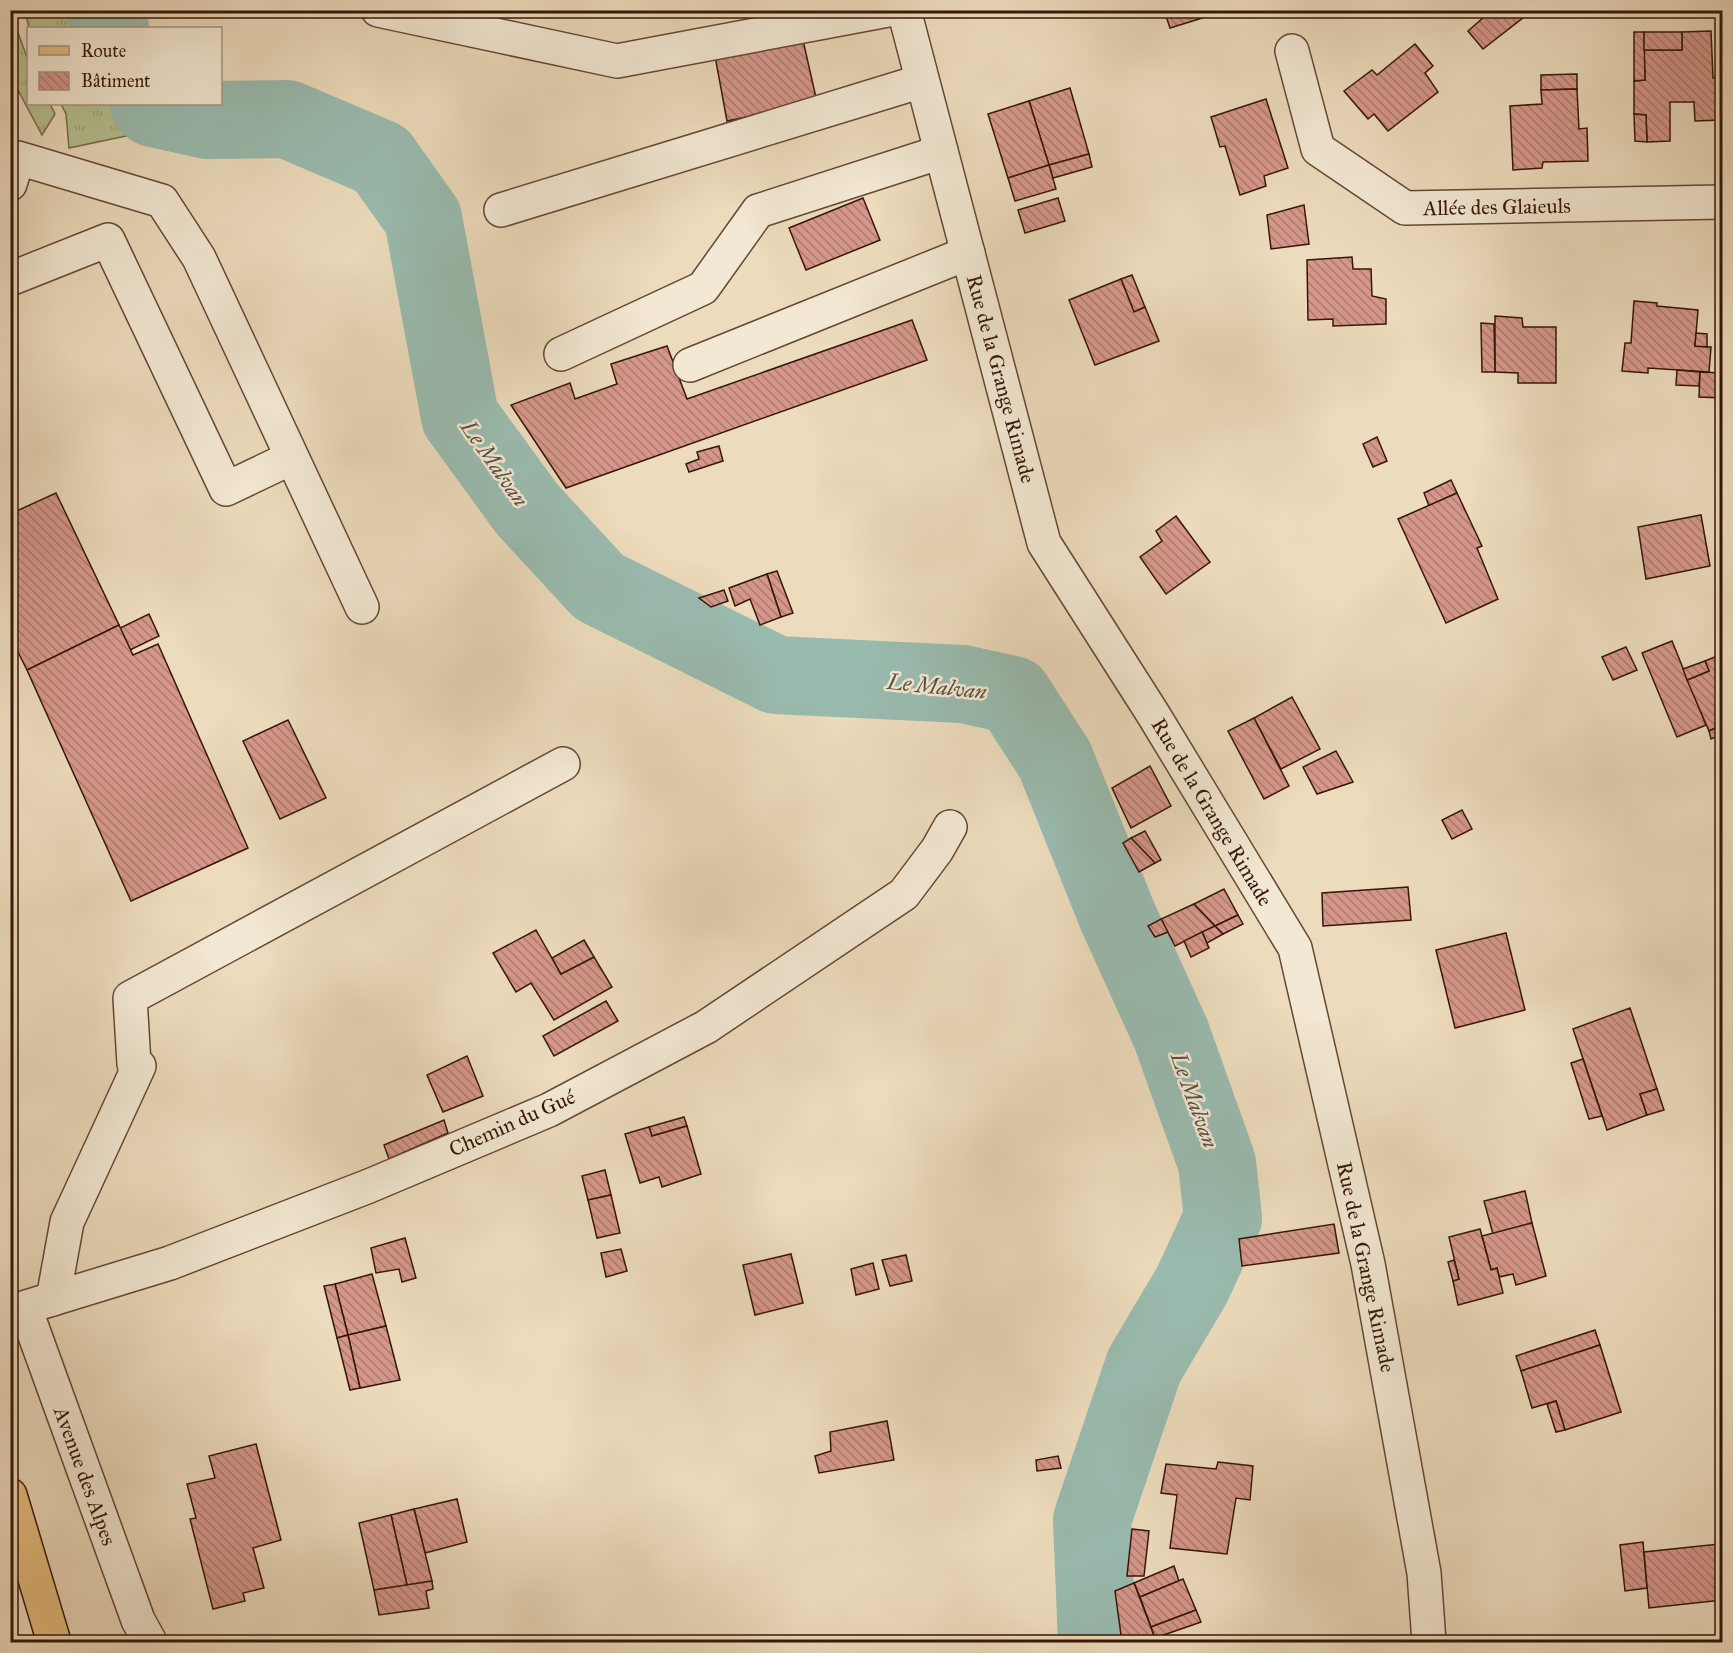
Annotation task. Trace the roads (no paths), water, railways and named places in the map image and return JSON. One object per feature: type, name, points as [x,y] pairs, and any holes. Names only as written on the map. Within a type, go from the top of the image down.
[{"type":"main road","points":[[10,1495],[54,1642]]},
{"type":"street","points":[[378,10],[617,61],[888,10]]},
{"type":"street","name":"Rue de la Grange Rimade","points":[[904,10],[1044,543],[1154,714],[1295,948],[1368,1264],[1424,1573],[1429,1642]]},
{"type":"street","name":"Allée des Glaieuls","points":[[1292,51],[1318,149],[1404,208],[1722,202]]},
{"type":"street","points":[[501,210],[922,81]]},
{"type":"street","points":[[561,354],[703,288],[758,211],[941,153]]},
{"type":"street","points":[[13,159],[162,201],[199,258],[362,607]]},
{"type":"street","points":[[10,279],[108,240],[226,489],[291,458]]},
{"type":"street","points":[[690,365],[968,253]]},
{"type":"street","points":[[29,1306],[139,1066],[134,1064],[130,998],[563,764]]},
{"type":"street","name":"Chemin du Gué","points":[[29,1306],[170,1263],[369,1186],[549,1110],[706,1027],[904,894],[937,850],[950,827]]},
{"type":"street","name":"Avenue des Alpes","points":[[29,1306],[138,1620],[150,1642]]},
{"type":"waterway","name":"Le Malvan","points":[[105,10],[110,27]]},
{"type":"waterway","name":"Le Malvan","points":[[150,105],[153,108],[207,120],[287,119],[381,159],[423,218],[460,417],[527,509],[599,587],[776,675],[963,684],[1013,695],[1055,760],[1117,915],[1171,1034],[1217,1163],[1223,1218],[1192,1285],[1144,1366],[1092,1520],[1097,1642]]}]
